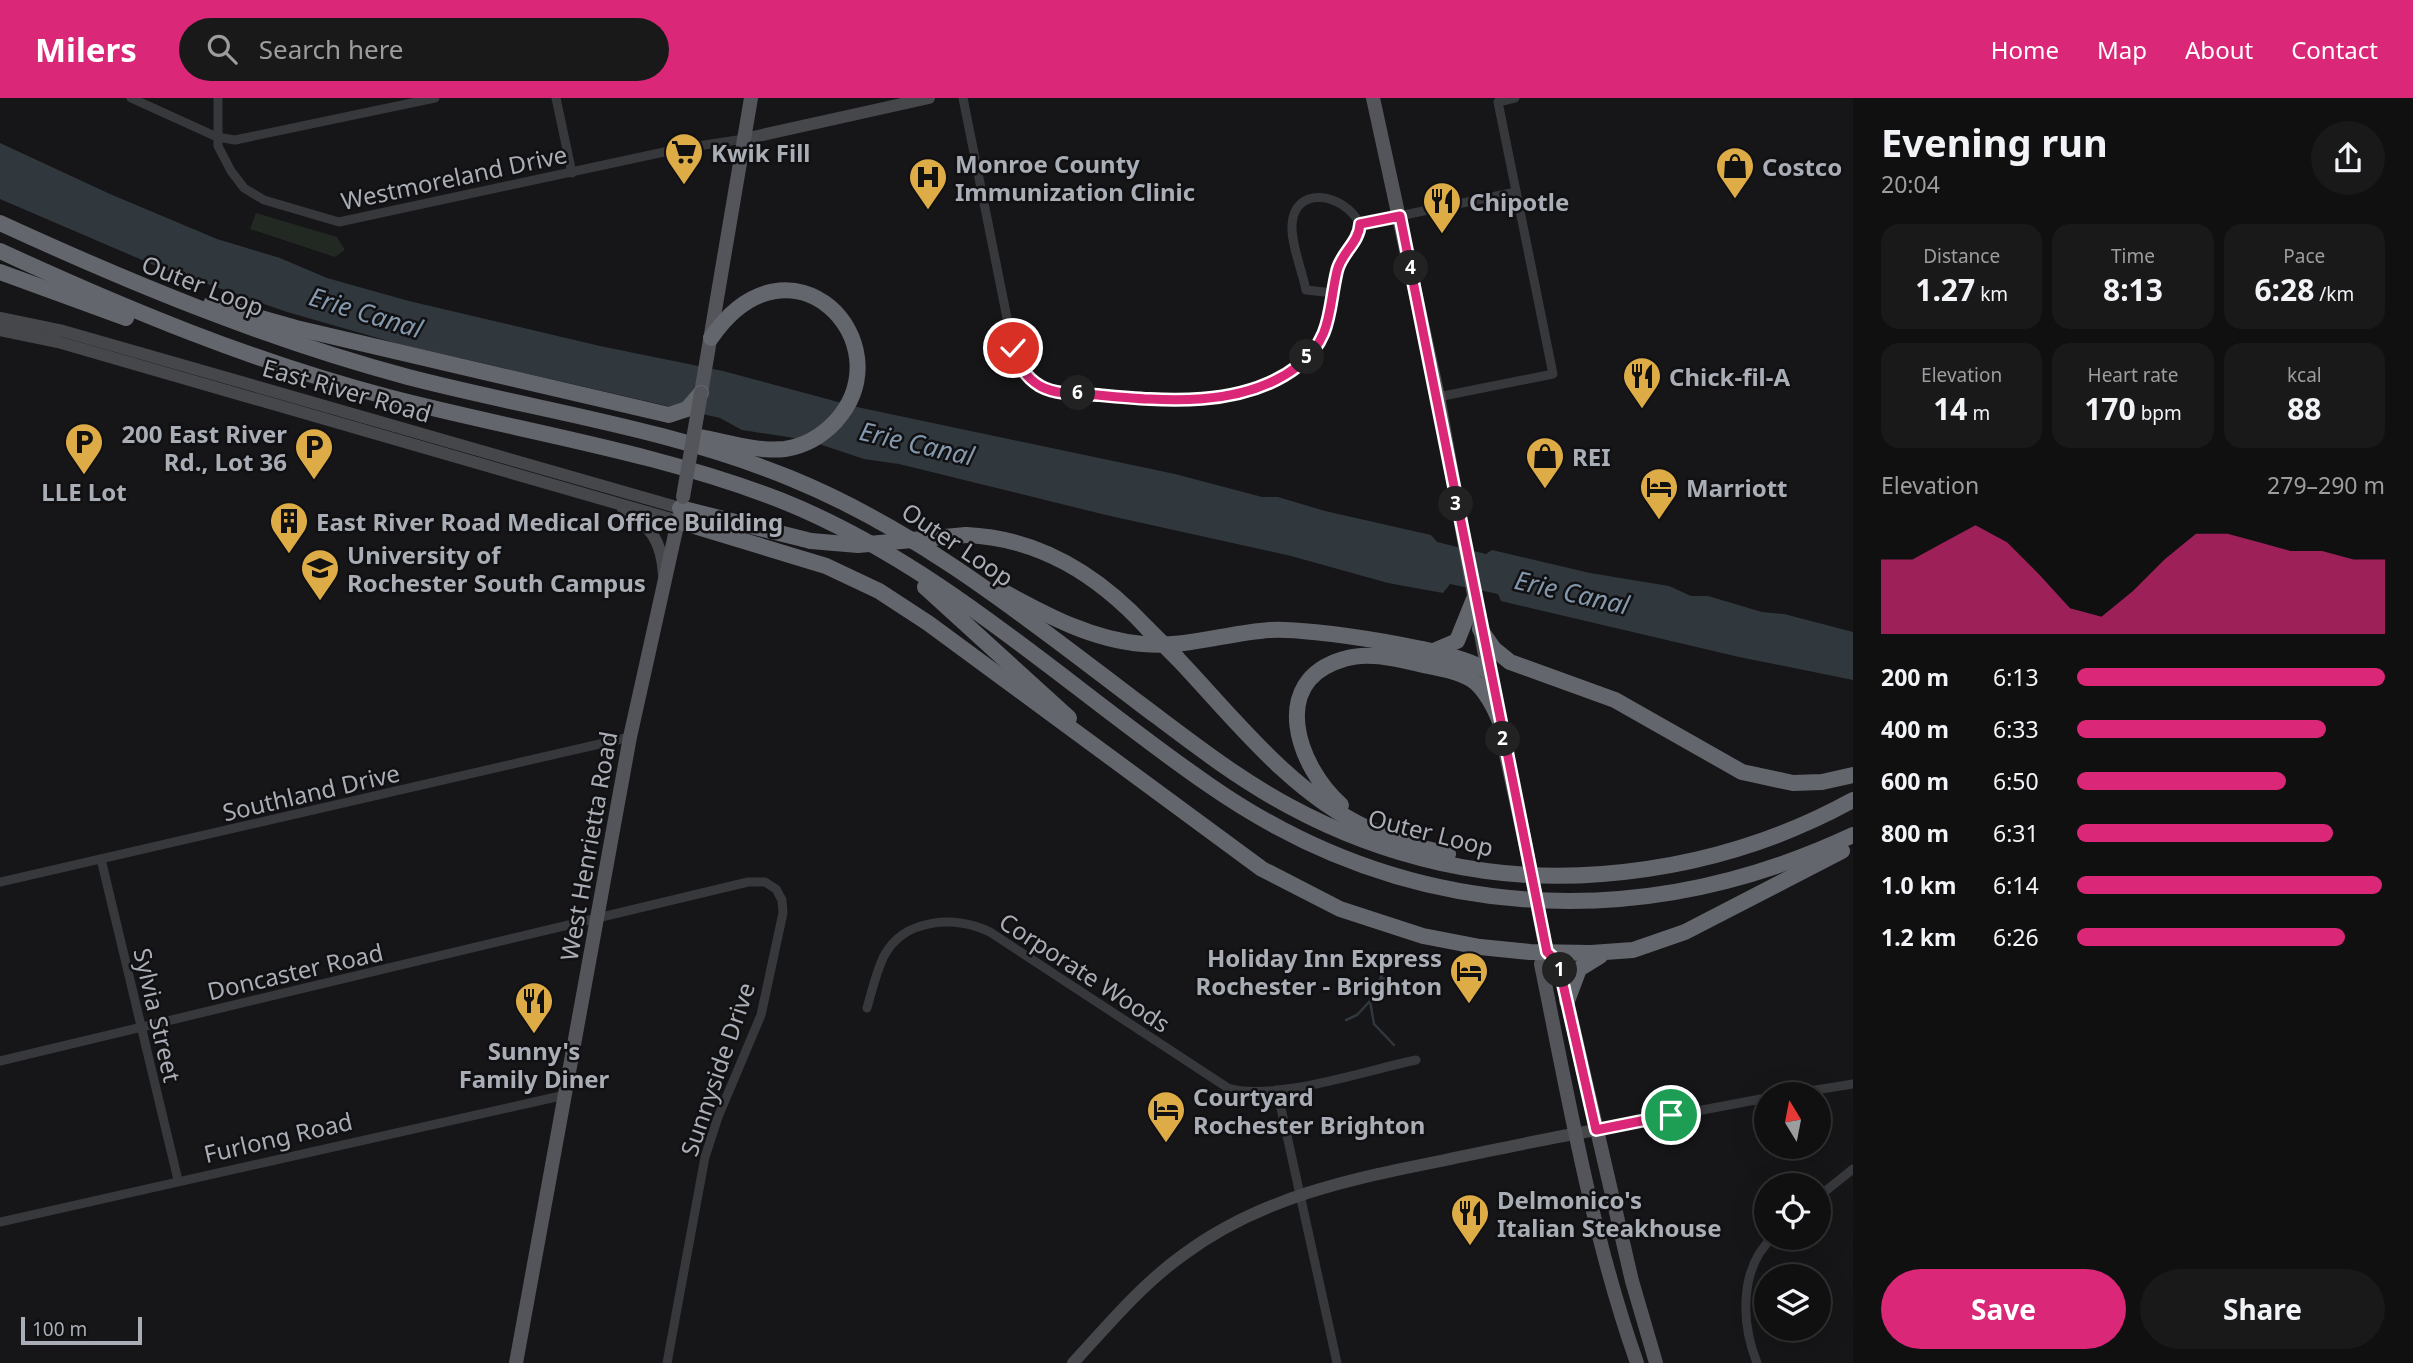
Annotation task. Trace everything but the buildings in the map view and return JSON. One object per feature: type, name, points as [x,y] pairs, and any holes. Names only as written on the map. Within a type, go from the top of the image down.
[{"type":"highway","name":"Outer Loop","points":[[0,223],[121,278],[217,316],[322,352],[428,382],[700,447],[771,470],[839,499],[929,549],[1214,759],[1275,799],[1321,822],[1396,851],[1467,869],[1555,876],[1628,872],[1685,863],[1743,848],[1797,828],[1853,800]]},
{"type":"highway","name":"Outer Loop","points":[[0,251],[178,328],[361,389],[705,474],[789,504],[881,549],[967,605],[1180,764],[1253,814],[1333,855],[1403,880],[1506,899],[1558,902],[1625,899],[1676,892],[1735,878],[1786,863],[1853,835]]},
{"type":"highway","points":[[0,272],[231,357],[361,389]]},
{"type":"highway","points":[[121,278],[296,328],[669,415],[687,409],[701,393]]},
{"type":"highway","points":[[557,412],[768,449],[802,444],[830,428],[851,396],[856,362],[852,339],[840,318],[817,298],[797,290],[775,290],[750,298],[727,316],[711,338]]},
{"type":"highway","points":[[680,509],[811,541],[858,545],[966,535],[1021,544],[1067,562],[1111,591],[1280,766],[1313,796],[1367,829],[1475,860],[1524,869],[1628,872]]},
{"type":"highway","points":[[680,509],[806,558],[879,591],[922,619],[1255,865],[1340,909],[1438,940],[1480,947],[1546,946],[1620,952]]},
{"type":"highway","points":[[881,549],[1144,783]]},
{"type":"highway","points":[[929,549],[1052,617],[1110,639],[1152,645],[1184,645],[1252,632],[1291,630],[1431,652],[1476,664],[1488,672]]},
{"type":"highway","points":[[1474,599],[1473,628],[1510,662],[1615,700],[1742,772],[1793,783],[1830,781],[1853,775]]},
{"type":"highway","points":[[1431,652],[1457,641],[1473,628]]},
{"type":"highway","points":[[1413,844],[1356,817],[1317,781],[1303,755],[1296,730],[1298,708],[1310,681],[1326,666],[1346,658],[1370,656],[1400,660],[1471,677],[1485,691],[1499,719]]},
{"type":"highway","points":[[1567,1001],[1574,978],[1582,966],[1594,957],[1677,936],[1853,845]]},
{"type":"main road","name":"West Henrietta Road","points":[[516,1363],[630,737],[680,509],[751,98]]},
{"type":"main road","points":[[1373,98],[1438,397],[1474,599]]},
{"type":"main road","points":[[1473,628],[1488,672],[1499,719],[1546,946],[1558,962],[1632,1281],[1656,1363]]},
{"type":"main road","points":[[1546,946],[1541,964],[1577,1133],[1612,1286],[1637,1363]]},
{"type":"street","points":[[131,98],[217,138],[235,140],[257,138],[435,98]]},
{"type":"street","points":[[217,138],[218,98]]},
{"type":"street","points":[[556,98],[572,173]]},
{"type":"street","points":[[744,139],[929,98]]},
{"type":"street","points":[[963,98],[1013,348],[1021,370],[1043,387],[1062,392],[1170,400],[1264,387],[1300,365],[1313,350],[1331,318],[1337,269],[1359,234],[1360,224],[1343,203],[1320,197],[1303,204],[1295,213],[1292,225],[1306,290],[1334,293]]},
{"type":"street","points":[[1438,397],[1553,374],[1498,102],[1515,98]]},
{"type":"street","name":"Westmoreland Drive","points":[[217,138],[231,172],[249,192],[264,200],[339,222],[744,139]]},
{"type":"street","points":[[1360,224],[1516,192]]},
{"type":"street","name":"East River Road","points":[[0,318],[63,331],[680,509]]},
{"type":"street","name":"East River Road","points":[[0,330],[58,342],[600,499],[680,509]]},
{"type":"street","points":[[600,499],[634,516],[653,532],[661,551],[664,581]]},
{"type":"street","name":"Southland Drive","points":[[0,882],[630,737]]},
{"type":"street","name":"Sylvia Street","points":[[101,859],[178,1180]]},
{"type":"street","name":"Sunnyside Drive","points":[[598,919],[754,881],[772,885],[782,900],[780,927],[761,1014],[718,1117],[705,1157],[667,1363]]},
{"type":"street","name":"Doncaster Road","points":[[0,1061],[598,919]]},
{"type":"street","name":"Corporate Woods","points":[[867,1008],[880,966],[899,939],[930,923],[967,923],[990,932],[1220,1084],[1250,1093],[1278,1090],[1416,1060]]},
{"type":"street","points":[[1831,1088],[1853,1084]]},
{"type":"street","points":[[1278,1090],[1337,1363]]},
{"type":"street","name":"Furlong Road","points":[[0,1222],[565,1095]]},
{"type":"street","points":[[1073,1363],[1140,1290],[1182,1255],[1239,1219],[1300,1194],[1370,1175],[1754,1100]]},
{"type":"street","points":[[1831,1188],[1853,1170]]},
{"type":"street","points":[[1757,1363],[1745,1318],[1746,1296],[1755,1264],[1764,1250]]},
{"type":"shaded area","points":[[256,213],[337,237],[345,250],[335,257],[250,229]]},
{"type":"water","name":"Erie Canal","points":[[0,143],[110,194],[217,239],[280,258],[327,278],[409,301],[600,346],[723,371],[857,407],[1175,474],[1262,497],[1278,497],[1325,511],[1431,535],[1437,542],[1486,554],[1492,550],[1590,573],[1669,586],[1691,596],[1708,596],[1762,612],[1784,614],[1853,632],[1853,680],[1739,657],[1501,601],[1498,594],[1450,584],[1443,593],[1388,583],[1291,556],[1106,515],[899,464],[864,459],[807,440],[742,430],[720,418],[399,344],[287,312],[156,266],[0,199]]},
{"type":"waterway","points":[[1382,975],[1370,1001],[1374,1024],[1394,1045]]},
{"type":"waterway","points":[[1381,979],[1390,978]]},
{"type":"waterway","points":[[1346,1020],[1357,1015],[1370,1001]]},
{"type":"place","name":"Kwik Fill","points":[[684,186]]},
{"type":"place","name":"Costco","points":[[1735,200]]},
{"type":"place","name":"Monroe County Immunization Clinic","points":[[928,211]]},
{"type":"place","name":"Chipotle","points":[[1442,235]]},
{"type":"place","name":"Chick-fil-A","points":[[1642,410]]},
{"type":"place","name":"LLE Lot","points":[[84,476]]},
{"type":"place","name":"200 East River Rd., Lot 36","points":[[314,481]]},
{"type":"place","name":"REI","points":[[1545,490]]},
{"type":"place","name":"Marriott","points":[[1659,521]]},
{"type":"place","name":"East River Road Medical Office Building","points":[[289,555]]},
{"type":"place","name":"University of Rochester South Campus","points":[[320,602]]},
{"type":"place","name":"Holiday Inn Express Rochester - Brighton","points":[[1469,1005]]},
{"type":"place","name":"Sunny's Family Diner","points":[[534,1035]]},
{"type":"place","name":"Courtyard Rochester Brighton","points":[[1166,1144]]},
{"type":"place","name":"Delmonico's Italian Steakhouse","points":[[1470,1247]]},
{"type":"route","points":[[1013,348],[1021,370],[1043,387],[1062,392],[1170,400],[1219,396],[1264,387],[1300,365],[1322,336],[1331,318],[1337,269],[1359,234],[1360,224],[1400,216],[1438,397],[1488,672],[1547,952],[1558,962],[1596,1130],[1671,1115]]}]
